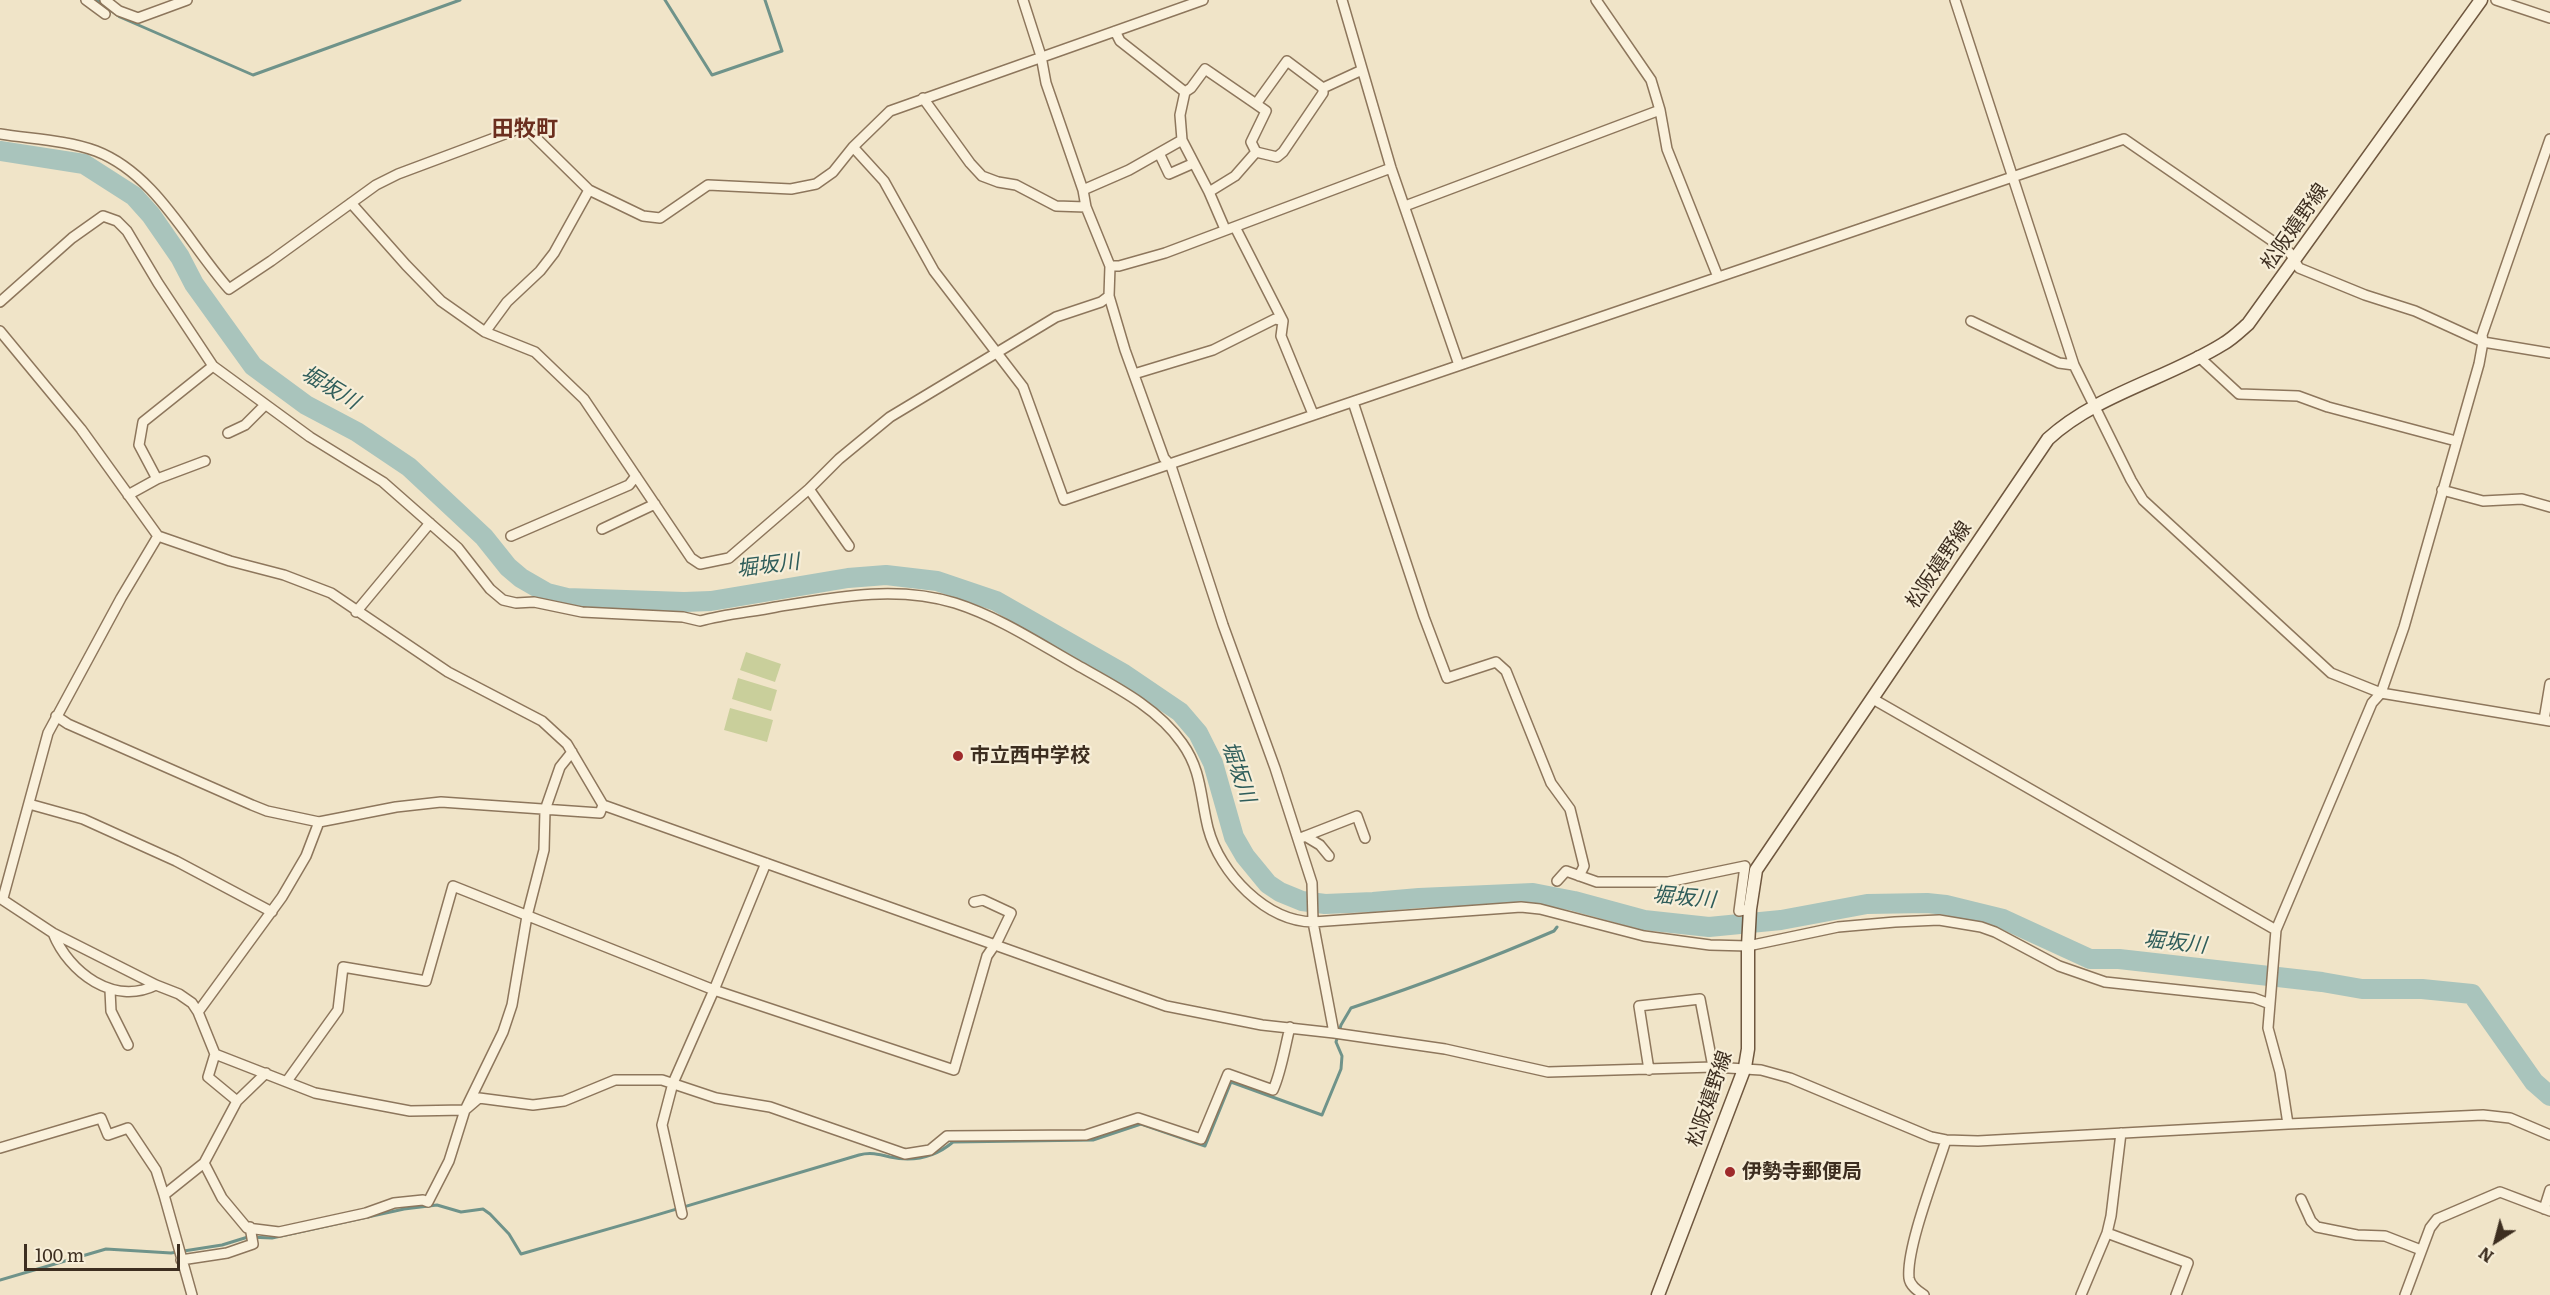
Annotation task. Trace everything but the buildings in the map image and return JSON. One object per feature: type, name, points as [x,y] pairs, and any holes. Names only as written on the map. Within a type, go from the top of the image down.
[{"type":"main road","name":"松阪嬉野線","points":[[1658,1295],[1745,1067],[1748,1049],[1750,909],[1756,870],[2048,438],[2064,424],[2094,407],[2223,344],[2248,324],[2296,261],[2481,0]]},
{"type":"street","points":[[86,0],[105,14]]},
{"type":"street","points":[[105,0],[119,11],[138,18],[187,0]]},
{"type":"street","points":[[1023,0],[1041,56],[1046,83],[1083,190],[1086,207],[1110,266],[1109,296],[1134,374],[1164,458],[1171,466],[1223,625],[1302,838],[1312,883],[1313,920],[1335,1033]]},
{"type":"street","points":[[0,134],[85,148],[116,161],[141,180],[164,206],[229,289],[272,261],[376,185],[398,174],[521,128],[531,133],[589,190],[643,216],[660,218],[708,185],[791,189],[809,187],[829,176],[890,111],[1203,0]]},
{"type":"street","points":[[1342,0],[1391,168],[1459,365]]},
{"type":"street","points":[[1596,0],[1651,80],[1660,110],[1667,149],[1718,277]]},
{"type":"street","points":[[1955,0],[2074,365],[2143,500],[2331,673],[2381,693],[2547,721],[2550,684]]},
{"type":"street","points":[[2496,0],[2550,18]]},
{"type":"street","points":[[1114,31],[1120,41],[1185,92]]},
{"type":"street","points":[[1256,104],[1287,62],[1323,88]]},
{"type":"street","points":[[1256,152],[1251,142],[1266,111],[1205,69],[1191,88],[1185,92],[1180,115],[1182,140],[1283,321],[1281,336],[1313,414]]},
{"type":"street","points":[[1323,88],[1362,70]]},
{"type":"street","points":[[1256,152],[1277,157],[1283,152],[1323,93],[1323,88]]},
{"type":"street","points":[[923,98],[982,176],[1016,185],[1056,206],[1086,207]]},
{"type":"street","points":[[1405,206],[1660,110]]},
{"type":"street","points":[[854,147],[885,181],[924,257],[1023,387],[1064,500],[1171,466],[1313,414],[2124,139],[2290,254],[2299,268],[2365,296],[2415,311],[2483,342],[2550,353]]},
{"type":"street","points":[[2288,1124],[2280,1072],[2268,1028],[2276,930],[2372,703],[2381,693],[2404,627],[2483,342],[2482,335],[2550,139]]},
{"type":"street","points":[[1083,190],[1129,170],[1182,140]]},
{"type":"street","points":[[1209,192],[1235,176],[1256,152]]},
{"type":"street","points":[[1159,153],[1169,174],[1194,163]]},
{"type":"street","points":[[1110,266],[1119,266],[1165,253],[1391,168]]},
{"type":"street","points":[[485,332],[507,302],[540,271],[554,253],[589,190]]},
{"type":"street","points":[[351,203],[431,291],[485,332],[535,352],[584,399],[691,558],[700,564],[729,558],[809,489],[839,459],[890,417],[1056,317],[1101,302],[1109,296]]},
{"type":"street","points":[[0,302],[72,238],[103,216],[117,221],[127,231],[213,366],[310,438],[383,482],[458,548],[490,589],[504,600],[516,603],[534,602],[582,612],[683,617],[700,621],[838,597],[898,592],[944,600],[997,620],[1115,687],[1147,708],[1166,725],[1191,757],[1202,789],[1209,830],[1227,867],[1248,891],[1270,909],[1294,920],[1521,907],[1540,909],[1665,939],[1710,945],[1748,946],[1838,927],[1895,921],[1939,920],[1981,927],[1995,932],[2059,966],[2104,982],[2270,1001]]},
{"type":"street","points":[[1134,374],[1213,350],[1275,319],[1283,321]]},
{"type":"street","points":[[1971,321],[2059,363],[2074,365]]},
{"type":"street","points":[[0,331],[81,429],[158,536],[230,561],[284,574],[331,592],[356,612],[448,672],[542,721],[567,744],[603,805],[1166,1006],[1262,1025],[1445,1049],[1548,1072],[1745,1067],[1790,1078],[1910,1129],[1946,1140],[1978,1141],[2497,1115],[2550,1135]]},
{"type":"street","points":[[2198,357],[2239,394],[2298,396],[2328,407],[2456,441]]},
{"type":"street","points":[[157,479],[139,445],[143,422],[213,366]]},
{"type":"street","points":[[1353,402],[1424,616],[1448,678],[1496,662],[1506,671],[1551,783],[1570,809],[1584,866],[1579,876]]},
{"type":"street","points":[[228,433],[245,425],[265,405]]},
{"type":"street","points":[[129,495],[157,479],[205,461]]},
{"type":"street","points":[[511,536],[629,484],[636,476]]},
{"type":"street","points":[[809,489],[849,546]]},
{"type":"street","points":[[2442,490],[2483,501],[2522,499],[2550,507]]},
{"type":"street","points":[[602,529],[655,504]]},
{"type":"street","points":[[356,612],[430,523]]},
{"type":"street","points":[[158,536],[121,598],[48,733],[2,898],[18,912],[53,933],[156,985],[179,994],[198,1011],[215,1054],[208,1077],[237,1101]]},
{"type":"street","points":[[1873,699],[2276,930]]},
{"type":"street","points":[[56,716],[68,724],[252,805],[319,822],[396,807],[441,802],[600,813],[603,805]]},
{"type":"street","points":[[204,1163],[231,1211],[250,1229],[279,1232],[366,1213],[394,1203],[423,1200],[428,1202],[448,1161],[465,1110],[503,1032],[512,1005],[527,916],[544,850],[545,810],[560,767],[572,752]]},
{"type":"street","points":[[29,804],[83,819],[176,861],[272,912]]},
{"type":"street","points":[[1302,838],[1357,816],[1365,838]]},
{"type":"street","points":[[198,1011],[272,912],[306,856],[319,822]]},
{"type":"street","points":[[1302,838],[1320,845],[1329,856]]},
{"type":"street","points":[[682,1214],[662,1125],[673,1083],[766,863]]},
{"type":"street","points":[[1557,881],[1566,871],[1597,882],[1668,882],[1745,866],[1739,911],[1750,909]]},
{"type":"street","points":[[287,1081],[338,1010],[343,967],[426,981],[453,886],[714,990],[954,1070],[987,956],[1011,913],[983,900],[974,902]]},
{"type":"street","points":[[53,933],[58,944],[84,976],[110,990],[144,991],[156,985]]},
{"type":"street","points":[[110,990],[111,1011],[128,1045]]},
{"type":"street","points":[[1649,1070],[1639,1006],[1700,999],[1713,1067]]},
{"type":"street","points":[[215,1054],[315,1093],[411,1112],[465,1110],[479,1098],[533,1105],[564,1101],[615,1080],[662,1080],[716,1098],[770,1107],[905,1154],[930,1150],[947,1136],[1086,1135],[1138,1118],[1201,1139],[1228,1074],[1273,1090],[1290,1027]]},
{"type":"street","points":[[164,1195],[204,1163],[237,1101],[266,1073]]},
{"type":"street","points":[[0,1148],[101,1118],[108,1135],[128,1128],[156,1170],[192,1295]]},
{"type":"street","points":[[2081,1295],[2107,1233],[2114,1198],[2121,1133]]},
{"type":"street","points":[[1924,1295],[1914,1287],[1909,1278],[1914,1244],[1946,1140]]},
{"type":"street","points":[[2405,1295],[2421,1250],[2437,1219],[2500,1192],[2547,1210],[2550,1190]]},
{"type":"street","points":[[2301,1199],[2311,1221],[2317,1227],[2358,1235],[2385,1236],[2421,1250]]},
{"type":"street","points":[[181,1259],[227,1253],[253,1243],[250,1229]]},
{"type":"street","points":[[2107,1233],[2188,1263],[2176,1295]]},
{"type":"green space","points":[[746,652],[781,664],[775,682],[740,670]]},
{"type":"green space","points":[[738,678],[777,690],[771,711],[732,699]]},
{"type":"green space","points":[[730,708],[773,720],[767,742],[724,730]]},
{"type":"waterway","points":[[97,0],[120,17],[253,75],[460,0]]},
{"type":"waterway","points":[[665,0],[712,75],[782,51],[765,0]]},
{"type":"waterway","name":"堀坂川","points":[[0,151],[84,164],[134,196],[151,215],[180,257],[194,284],[253,366],[306,405],[357,432],[409,467],[484,537],[508,567],[521,578],[547,593],[567,598],[711,601],[848,578],[886,575],[937,581],[996,601],[1124,674],[1180,712],[1198,733],[1213,763],[1234,837],[1245,856],[1268,884],[1302,901],[1325,904],[1533,893],[1574,901],[1644,920],[1709,927],[1781,920],[1867,904],[1946,905],[2003,919],[2090,959],[2119,959],[2322,982],[2362,989],[2422,989],[2472,994],[2534,1082],[2550,1096]]},
{"type":"waterway","points":[[0,1280],[106,1249],[171,1253],[222,1245],[248,1237],[272,1238],[404,1209],[437,1205],[461,1212],[483,1209],[509,1234],[521,1254],[859,1155],[874,1154],[915,1159],[939,1152],[953,1142],[1093,1140],[1141,1124],[1205,1146],[1231,1082],[1322,1115],[1341,1069],[1342,1056],[1336,1042],[1341,1025],[1351,1008],[1479,962],[1554,931],[1557,927]]},
{"type":"place","name":"市立西中学校","points":[[958,756]]},
{"type":"place","name":"伊勢寺郵便局","points":[[1730,1172]]},
{"type":"district","name":"田牧町","points":[[525,130]]}]
